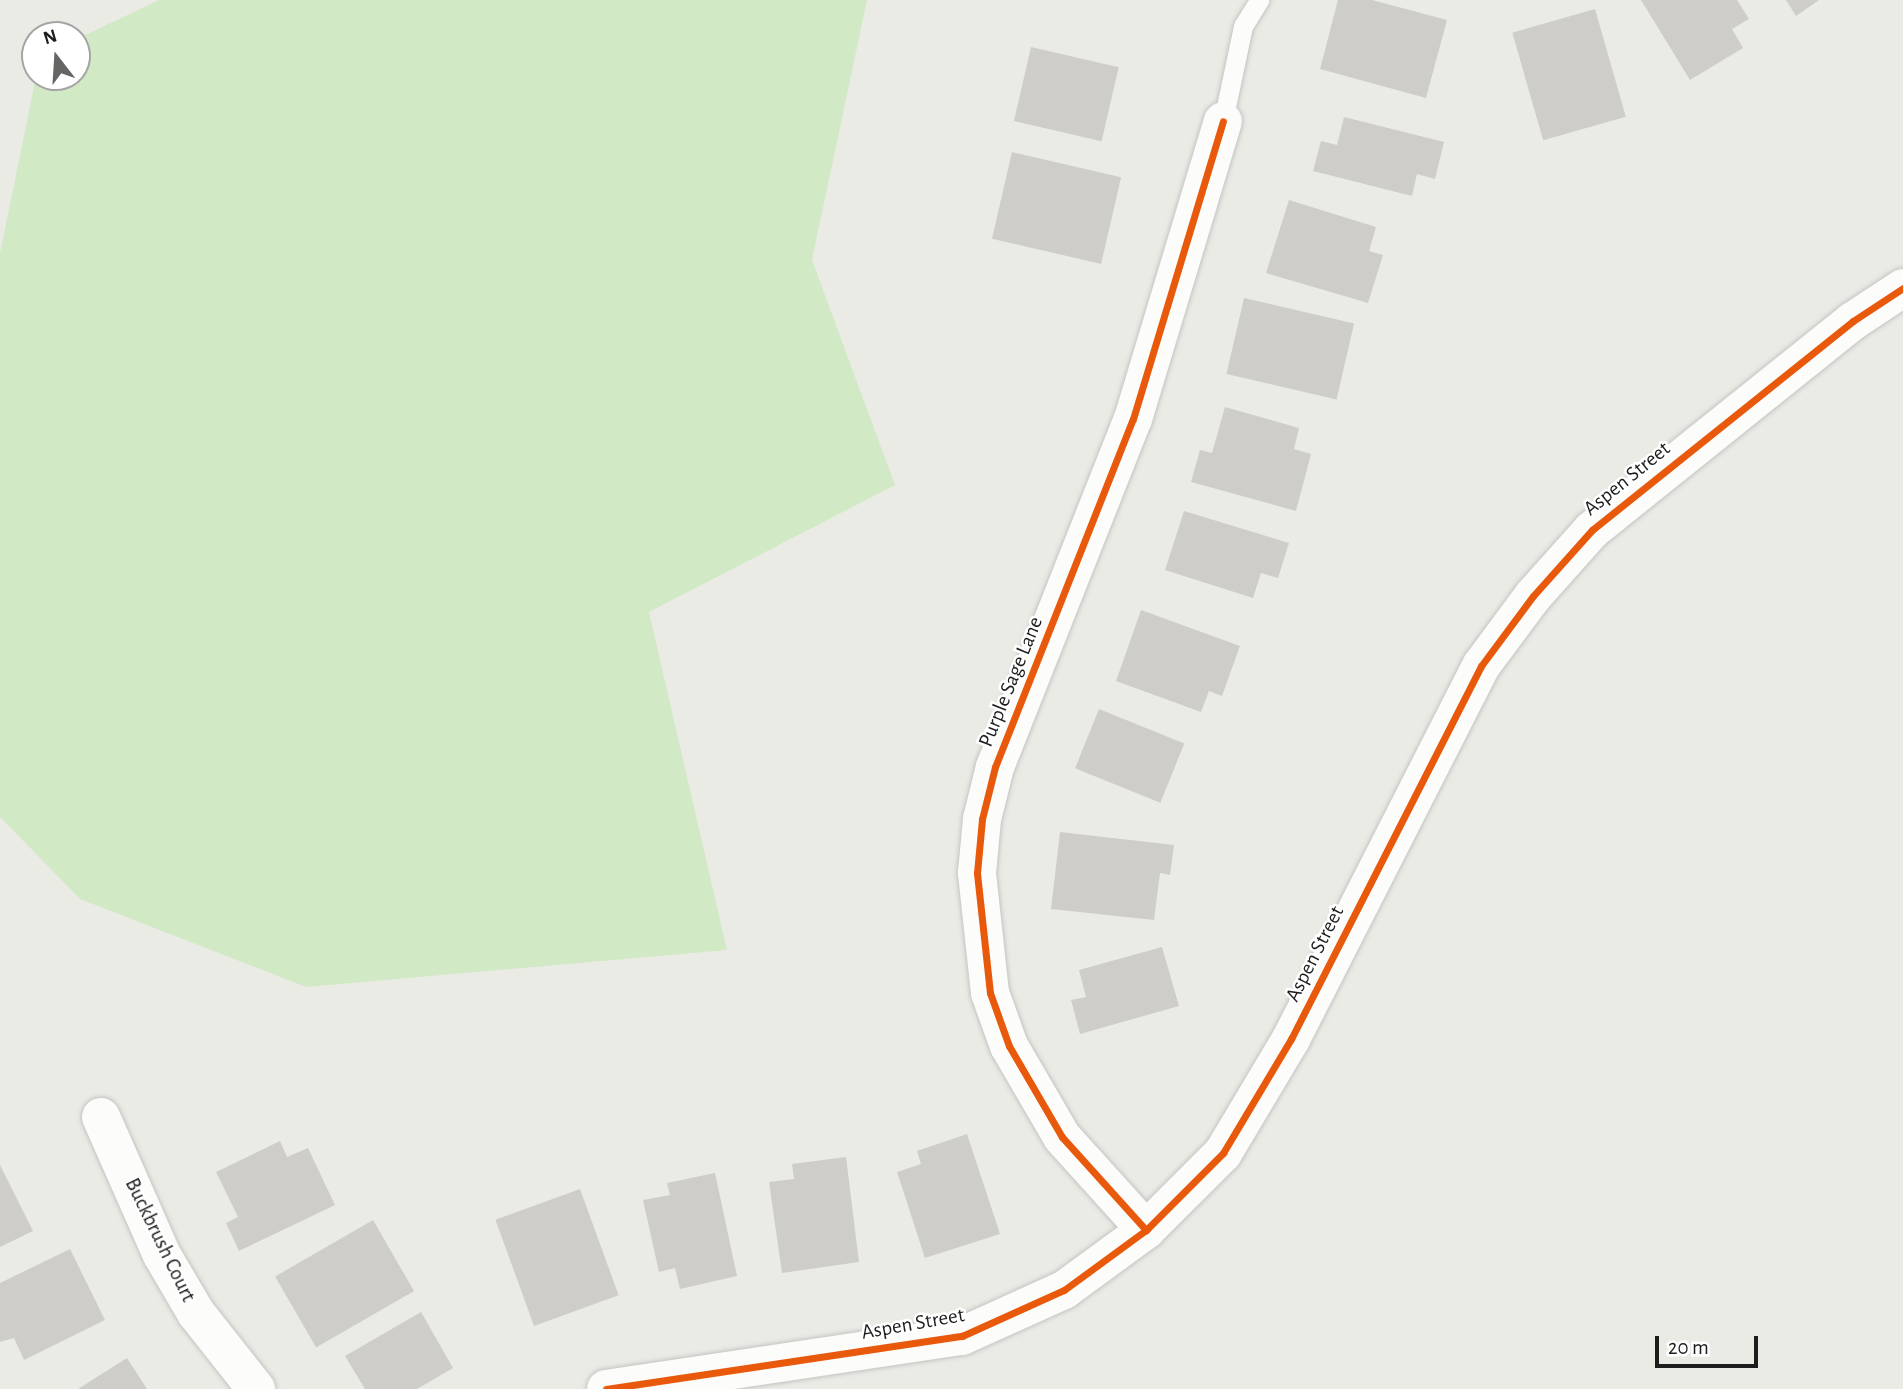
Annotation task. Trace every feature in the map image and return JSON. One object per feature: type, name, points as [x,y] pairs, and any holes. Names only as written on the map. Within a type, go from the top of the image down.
[{"type":"street","name":"Purple Sage Lane","points":[[1146,1230],[1062,1138],[1009,1046],[990,993],[977,873],[982,819],[995,767],[1133,419],[1223,121]]},
{"type":"street","name":"Aspen Street","points":[[606,1389],[962,1336],[1064,1290],[1146,1230],[1223,1153],[1291,1039],[1481,666],[1533,596],[1592,530],[1853,321],[1903,288]]},
{"type":"street","name":"Buckbrush Court","points":[[101,1117],[162,1255],[196,1313],[256,1389]]},
{"type":"lane","points":[[1223,121],[1243,26],[1259,0]]},
{"type":"green space","points":[[159,0],[867,0],[812,260],[895,485],[649,612],[727,950],[306,987],[80,899],[0,817],[0,253],[33,91],[91,91],[91,32]]},
{"type":"building","points":[[1338,0],[1372,0],[1447,20],[1426,98],[1320,69]]},
{"type":"building","points":[[1641,0],[1737,0],[1749,19],[1732,29],[1743,48],[1690,80]]},
{"type":"building","points":[[1786,0],[1819,0],[1796,16]]},
{"type":"building","points":[[1595,9],[1626,117],[1543,140],[1512,33]]},
{"type":"building","points":[[1031,47],[1119,67],[1102,141],[1014,121]]},
{"type":"building","points":[[1344,117],[1444,142],[1435,179],[1417,174],[1412,196],[1313,171],[1321,141],[1337,145]]},
{"type":"building","points":[[1012,152],[1121,177],[1101,264],[992,239]]},
{"type":"building","points":[[1289,200],[1376,227],[1369,251],[1383,255],[1368,303],[1266,273]]},
{"type":"building","points":[[1244,298],[1354,323],[1337,399],[1226,374]]},
{"type":"building","points":[[1225,407],[1299,428],[1294,449],[1311,454],[1296,511],[1191,482],[1200,450],[1212,453]]},
{"type":"building","points":[[1184,511],[1289,543],[1278,578],[1261,573],[1253,598],[1165,570]]},
{"type":"building","points":[[1141,610],[1240,646],[1222,696],[1209,691],[1201,712],[1116,681]]},
{"type":"building","points":[[1099,709],[1184,743],[1160,803],[1075,768]]},
{"type":"building","points":[[1060,832],[1174,845],[1170,875],[1160,873],[1154,920],[1051,909]]},
{"type":"building","points":[[1162,947],[1179,1006],[1080,1034],[1071,1000],[1086,997],[1079,970]]},
{"type":"building","points":[[967,1134],[1000,1234],[925,1258],[897,1172],[921,1164],[917,1151]]},
{"type":"building","points":[[280,1141],[287,1157],[308,1148],[335,1205],[239,1251],[226,1223],[238,1217],[216,1172]]},
{"type":"building","points":[[846,1157],[859,1262],[782,1273],[769,1182],[794,1179],[792,1164]]},
{"type":"building","points":[[0,1165],[33,1231],[0,1247]]},
{"type":"building","points":[[715,1173],[737,1276],[680,1289],[675,1268],[659,1272],[643,1200],[670,1195],[667,1183]]},
{"type":"building","points":[[580,1189],[619,1295],[534,1326],[495,1220]]},
{"type":"building","points":[[373,1220],[414,1291],[316,1348],[275,1276]]},
{"type":"building","points":[[70,1249],[105,1320],[24,1360],[14,1338],[0,1342],[0,1283]]},
{"type":"building","points":[[421,1312],[453,1368],[417,1389],[365,1389],[345,1356]]},
{"type":"building","points":[[127,1358],[147,1389],[78,1389]]},
{"type":"cycle path","points":[[1146,1230],[1062,1137],[1009,1046],[990,993],[977,873],[982,819],[995,767],[1133,419],[1223,121]]},
{"type":"cycle path","points":[[606,1389],[962,1336],[1064,1290],[1146,1230],[1223,1153],[1291,1039],[1481,666],[1533,596],[1592,530],[1853,321],[1903,288]]}]
